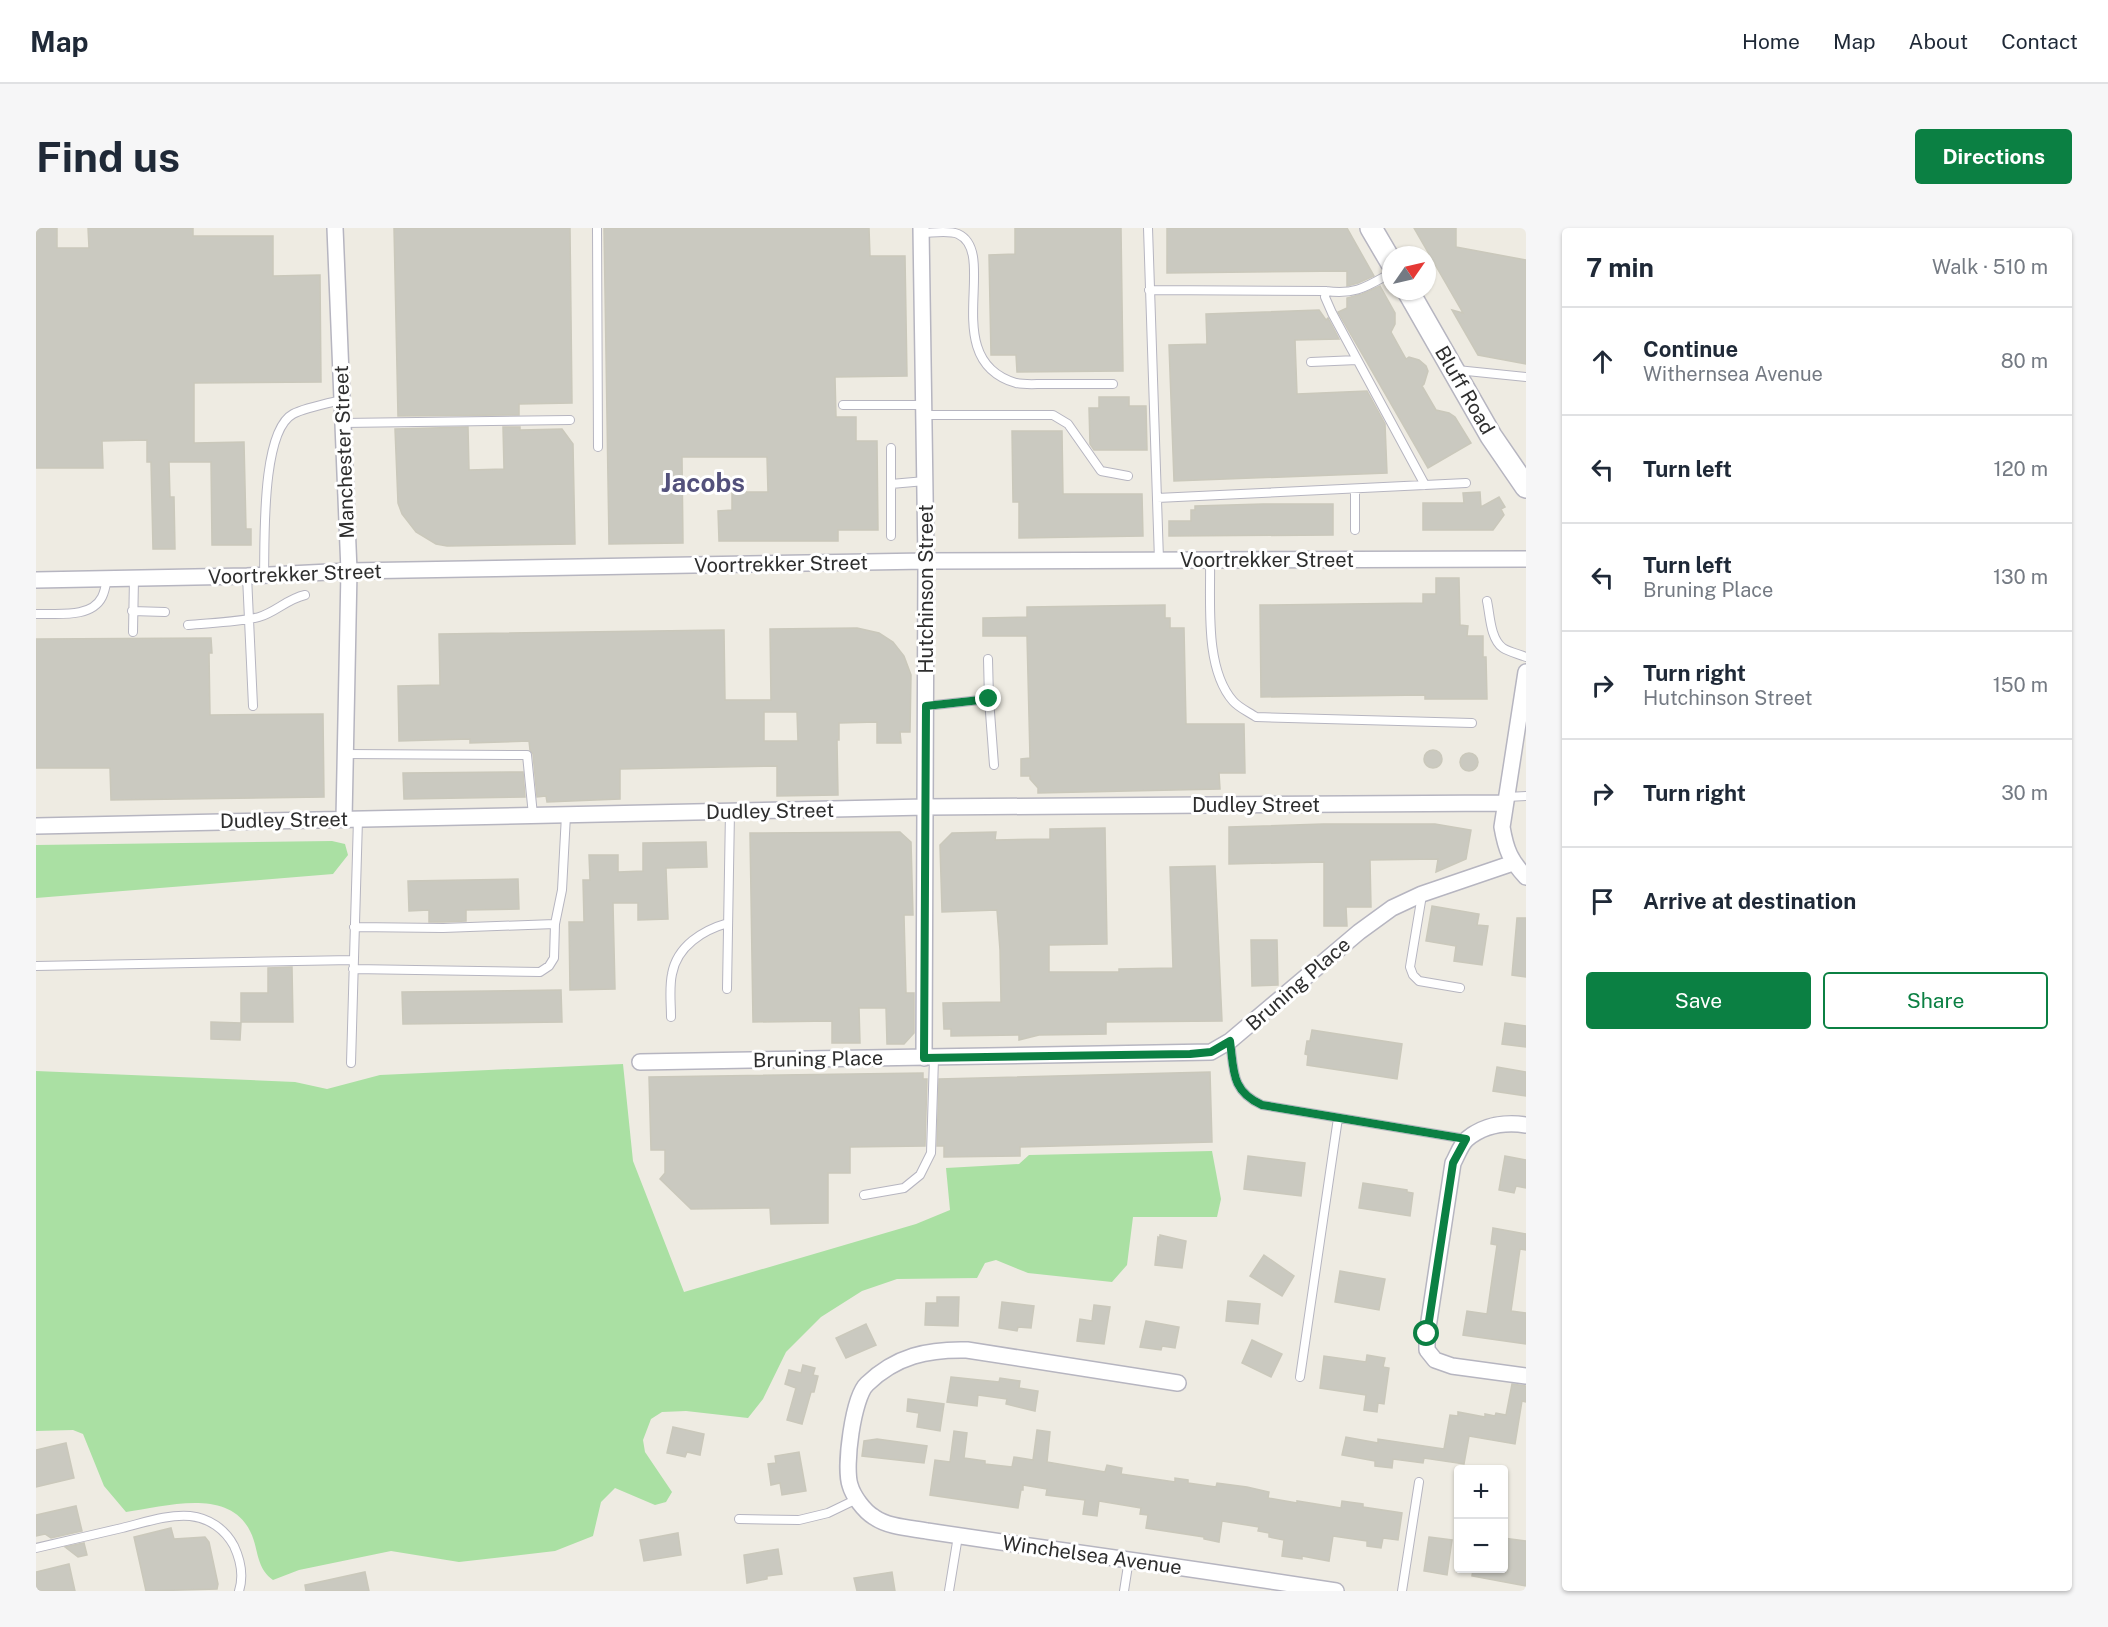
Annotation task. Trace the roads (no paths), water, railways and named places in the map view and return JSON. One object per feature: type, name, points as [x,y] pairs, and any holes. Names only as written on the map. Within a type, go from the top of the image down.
[{"type":"main road","points":[[1371,228],[1382,247]]},
{"type":"main road","name":"Bluff Road","points":[[1413,300],[1491,436],[1526,487]]},
{"type":"street","name":"Manchester Street","points":[[334,228],[350,571],[346,754],[351,819]]},
{"type":"street","name":"Hutchinson Street","points":[[921,230],[926,561],[929,1058]]},
{"type":"street","name":"Voortrekker Street","points":[[36,580],[247,576],[350,571],[926,561],[1526,559]]},
{"type":"street","points":[[1525,683],[1502,827],[1506,848],[1513,863],[1526,878]]},
{"type":"street","name":"Dudley Street","points":[[36,826],[926,807],[1505,800]]},
{"type":"street","name":"Bruning Place","points":[[640,1062],[1211,1052],[1230,1041],[1359,932],[1392,908],[1422,894],[1513,863]]},
{"type":"street","points":[[1526,1125],[1516,1123],[1489,1126],[1466,1139],[1453,1163],[1427,1334],[1427,1350],[1435,1359],[1452,1366],[1526,1376]]},
{"type":"street","points":[[856,1499],[849,1484],[848,1470],[851,1430],[858,1398],[865,1385],[910,1356],[943,1349],[967,1350],[1178,1383]]},
{"type":"street","name":"Winchelsea Avenue","points":[[856,1499],[874,1517],[891,1524],[958,1536],[1130,1559],[1336,1591]]},
{"type":"lane","points":[[597,228],[598,447]]},
{"type":"lane","points":[[1148,228],[1159,560]]},
{"type":"lane","points":[[921,230],[956,233],[968,241],[973,255],[974,338],[984,360],[1001,376],[1018,383],[1113,384]]},
{"type":"lane","points":[[1149,290],[1348,293],[1382,278]]},
{"type":"lane","points":[[1326,291],[1327,303],[1425,485]]},
{"type":"lane","points":[[1311,362],[1357,360]]},
{"type":"lane","points":[[1452,370],[1526,377]]},
{"type":"lane","points":[[264,575],[267,482],[272,448],[280,428],[292,414],[342,400]]},
{"type":"lane","points":[[843,405],[1053,415],[1068,424],[1086,453],[1101,471],[1128,476]]},
{"type":"lane","points":[[343,423],[570,420]]},
{"type":"lane","points":[[891,448],[891,536]]},
{"type":"lane","points":[[891,484],[925,481]]},
{"type":"lane","points":[[1157,498],[1466,483]]},
{"type":"lane","points":[[1355,489],[1355,530]]},
{"type":"lane","points":[[1210,560],[1212,644],[1220,680],[1234,702],[1256,717],[1472,723]]},
{"type":"lane","points":[[247,576],[253,706]]},
{"type":"lane","points":[[36,614],[89,610],[103,596],[107,578]]},
{"type":"lane","points":[[133,632],[134,578]]},
{"type":"lane","points":[[188,625],[257,618],[275,611],[285,602],[305,596]]},
{"type":"lane","points":[[1487,601],[1497,642],[1503,648],[1526,657]]},
{"type":"lane","points":[[132,611],[165,612]]},
{"type":"lane","points":[[988,659],[994,765]]},
{"type":"lane","points":[[926,706],[989,699]]},
{"type":"lane","points":[[346,754],[527,755],[532,815]]},
{"type":"lane","points":[[1505,800],[1526,796]]},
{"type":"lane","points":[[727,989],[730,811]]},
{"type":"lane","points":[[36,966],[353,965],[540,972],[549,966],[554,958],[555,924],[562,890],[566,815]]},
{"type":"lane","points":[[351,819],[354,927],[351,1063]]},
{"type":"lane","points":[[1422,894],[1410,967],[1413,975],[1419,981],[1460,988]]},
{"type":"lane","points":[[671,1017],[672,973],[682,951],[711,928],[728,923]]},
{"type":"lane","points":[[354,927],[443,928],[555,924]]},
{"type":"lane","points":[[1230,1041],[1235,1080],[1244,1094],[1262,1105],[1466,1139]]},
{"type":"lane","points":[[864,1195],[904,1188],[920,1175],[931,1153],[929,1058]]},
{"type":"lane","points":[[1300,1377],[1338,1118]]},
{"type":"lane","points":[[1402,1591],[1419,1482]]},
{"type":"lane","points":[[739,1519],[799,1520],[828,1513],[856,1499]]},
{"type":"lane","points":[[36,1548],[153,1520],[174,1517],[199,1518],[210,1521],[221,1529],[232,1542],[239,1557],[242,1574],[240,1591]]},
{"type":"lane","points":[[949,1591],[958,1536]]},
{"type":"lane","points":[[1124,1591],[1130,1559]]},
{"type":"district","name":"Jacobs","points":[[703,483]]}]
